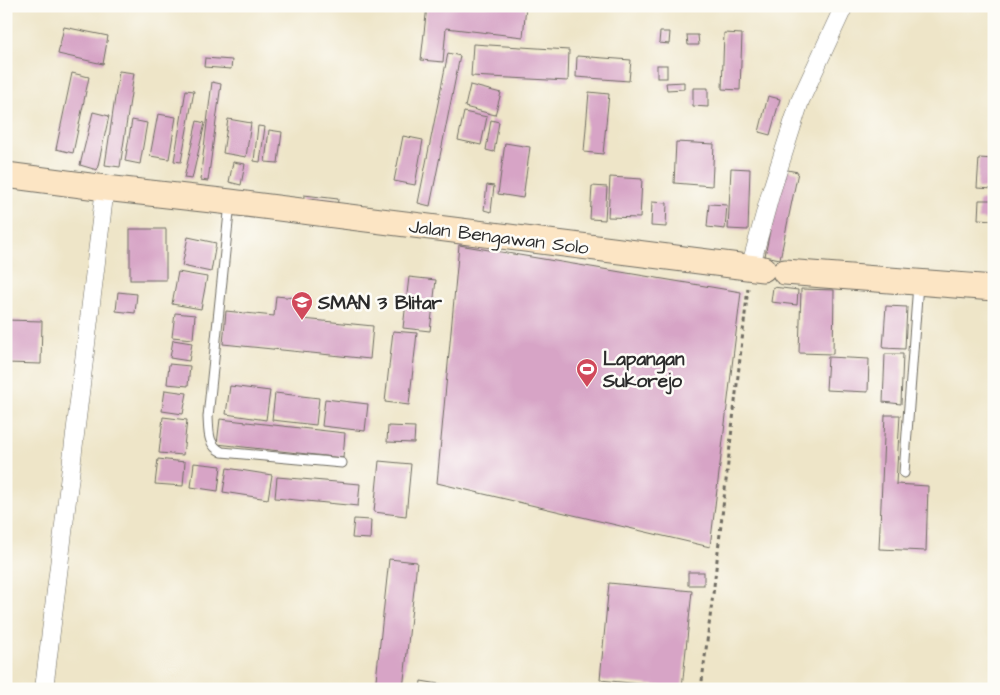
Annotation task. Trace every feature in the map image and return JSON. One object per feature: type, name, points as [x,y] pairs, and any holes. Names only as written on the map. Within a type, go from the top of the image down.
[{"type":"main road","name":"Jalan Bengawan Solo","points":[[6,175],[766,270],[994,288]]},
{"type":"street","points":[[766,270],[771,192],[800,102],[844,6]]},
{"type":"street","points":[[44,689],[105,188]]},
{"type":"lane","points":[[230,202],[208,417],[210,441],[216,449],[222,452],[342,463]]},
{"type":"lane","points":[[904,473],[919,282]]},
{"type":"path","points":[[701,689],[714,586],[766,270]]},
{"type":"building","points":[[427,6],[526,6],[523,37],[446,28],[443,62],[421,60]]},
{"type":"building","points":[[64,27],[108,36],[103,64],[58,54]]},
{"type":"building","points":[[660,32],[670,32],[669,44],[659,43]]},
{"type":"building","points":[[724,33],[742,34],[740,90],[722,89]]},
{"type":"building","points":[[687,35],[698,35],[699,45],[688,45]]},
{"type":"building","points":[[473,44],[569,50],[568,81],[471,76]]},
{"type":"building","points":[[448,53],[460,56],[430,206],[418,203]]},
{"type":"building","points":[[577,56],[631,60],[629,81],[576,77]]},
{"type":"building","points":[[205,58],[232,60],[231,69],[204,67]]},
{"type":"building","points":[[657,65],[667,65],[667,78],[657,78]]},
{"type":"building","points":[[119,71],[134,73],[120,167],[105,165]]},
{"type":"building","points":[[72,73],[89,77],[73,153],[56,149]]},
{"type":"building","points":[[212,82],[221,84],[208,181],[200,180]]},
{"type":"building","points":[[684,82],[684,89],[667,90],[666,83]]},
{"type":"building","points":[[470,85],[501,93],[495,115],[465,107]]},
{"type":"building","points":[[693,88],[708,88],[708,107],[693,106]]},
{"type":"building","points":[[186,90],[194,91],[181,162],[174,161]]},
{"type":"building","points":[[589,92],[609,94],[603,154],[584,152]]},
{"type":"building","points":[[768,96],[780,99],[770,135],[759,132]]},
{"type":"building","points":[[93,112],[109,116],[97,170],[80,165]]},
{"type":"building","points":[[464,112],[487,117],[481,145],[458,140]]},
{"type":"building","points":[[158,114],[176,117],[169,159],[150,156]]},
{"type":"building","points":[[228,119],[251,123],[246,157],[223,153]]},
{"type":"building","points":[[132,120],[147,123],[140,164],[125,161]]},
{"type":"building","points":[[491,120],[499,122],[494,152],[486,150]]},
{"type":"building","points":[[197,121],[205,123],[192,179],[184,178]]},
{"type":"building","points":[[258,126],[265,127],[260,162],[254,161]]},
{"type":"building","points":[[269,130],[282,132],[278,163],[265,162]]},
{"type":"building","points":[[403,136],[423,140],[415,185],[394,181]]},
{"type":"building","points":[[676,142],[714,144],[712,186],[674,183]]},
{"type":"building","points":[[505,143],[530,147],[523,198],[498,194]]},
{"type":"building","points":[[979,158],[994,159],[994,189],[977,188]]},
{"type":"building","points":[[233,162],[245,164],[241,185],[229,182]]},
{"type":"building","points":[[731,168],[750,169],[748,230],[728,229]]},
{"type":"building","points":[[782,169],[798,172],[780,259],[765,256]]},
{"type":"building","points":[[610,177],[642,179],[640,218],[608,217]]},
{"type":"building","points":[[487,185],[494,186],[491,212],[484,210]]},
{"type":"building","points":[[592,186],[607,187],[605,220],[590,219]]},
{"type":"building","points":[[304,195],[338,199],[337,209],[303,205]]},
{"type":"building","points":[[979,200],[994,200],[994,220],[978,219]]},
{"type":"building","points":[[652,202],[667,203],[666,227],[651,226]]},
{"type":"building","points":[[709,204],[727,205],[725,229],[707,227]]},
{"type":"building","points":[[130,229],[166,229],[166,280],[130,280]]},
{"type":"building","points":[[188,237],[216,243],[211,272],[182,266]]},
{"type":"building","name":"Lapangan Sukorejo","points":[[459,245],[741,292],[710,547],[437,483]]},
{"type":"building","points":[[178,272],[207,277],[201,309],[172,304]]},
{"type":"building","points":[[409,277],[436,280],[430,331],[403,328]]},
{"type":"building","points":[[773,287],[798,290],[797,305],[771,302]]},
{"type":"building","points":[[801,289],[834,290],[833,354],[799,353]]},
{"type":"building","points":[[118,292],[137,294],[135,313],[116,311]]},
{"type":"building","points":[[276,296],[305,299],[303,319],[373,326],[370,359],[223,344],[226,311],[274,316]]},
{"type":"building","points":[[886,306],[907,307],[905,349],[883,348]]},
{"type":"building","points":[[175,313],[195,315],[193,339],[172,337]]},
{"type":"building","points":[[6,320],[42,321],[41,364],[6,363]]},
{"type":"building","points":[[393,331],[417,333],[409,405],[385,402]]},
{"type":"building","points":[[173,340],[192,343],[189,361],[170,358]]},
{"type":"building","points":[[885,354],[903,354],[901,404],[883,402]]},
{"type":"building","points":[[828,357],[869,359],[868,392],[826,390]]},
{"type":"building","points":[[169,364],[190,366],[188,386],[167,384]]},
{"type":"building","points":[[230,386],[270,391],[266,420],[226,414]]},
{"type":"building","points":[[165,390],[187,393],[183,414],[162,411]]},
{"type":"building","points":[[275,393],[319,398],[316,425],[272,420]]},
{"type":"building","points":[[325,399],[368,404],[365,431],[322,426]]},
{"type":"building","points":[[885,415],[900,415],[896,484],[928,486],[926,551],[879,549]]},
{"type":"building","points":[[163,417],[187,420],[183,455],[159,453]]},
{"type":"building","points":[[220,419],[345,433],[343,458],[217,444]]},
{"type":"building","points":[[388,426],[415,427],[414,443],[387,442]]},
{"type":"building","points":[[158,459],[185,462],[183,486],[155,484]]},
{"type":"building","points":[[379,461],[411,464],[406,516],[374,512]]},
{"type":"building","points":[[194,463],[221,466],[218,491],[191,487]]},
{"type":"building","points":[[227,468],[272,475],[268,499],[223,492]]},
{"type":"building","points":[[277,477],[360,484],[358,506],[275,498]]},
{"type":"building","points":[[354,519],[371,520],[370,539],[352,538]]},
{"type":"building","points":[[389,559],[417,562],[403,689],[375,689]]},
{"type":"building","points":[[688,572],[704,572],[704,585],[688,585]]},
{"type":"building","points":[[609,583],[692,591],[682,688],[600,680]]},
{"type":"building","points":[[421,681],[451,686],[451,689],[420,689]]},
{"type":"place","name":"SMAN 3 Blitar","points":[[302,321]]},
{"type":"place","name":"Lapangan Sukorejo","points":[[587,388]]}]
